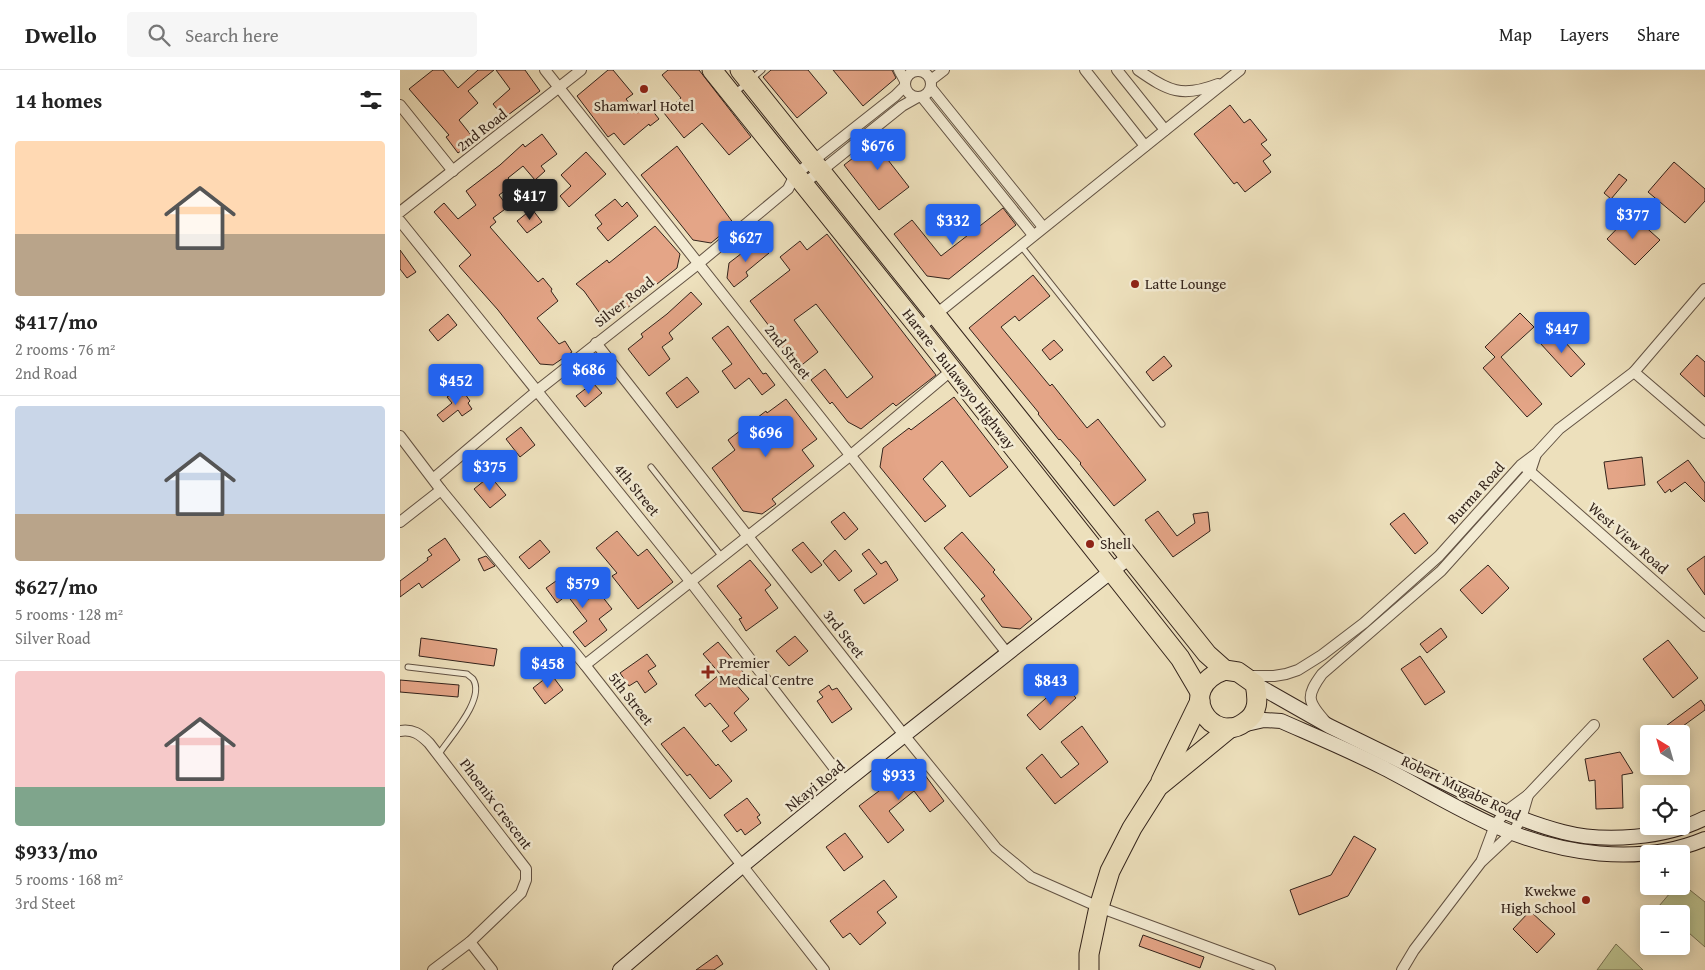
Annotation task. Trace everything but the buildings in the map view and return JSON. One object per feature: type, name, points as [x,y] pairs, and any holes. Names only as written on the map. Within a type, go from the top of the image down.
[{"type":"highway","name":"Harare - Bulawayo Highway","points":[[712,70],[795,183],[849,241],[1180,658],[1200,697],[1202,712],[1209,721],[1219,727],[1235,727]]},
{"type":"highway","name":"Harare - Bulawayo Highway","points":[[750,74],[817,166],[1128,558],[1207,654],[1225,670],[1238,672],[1250,680]]},
{"type":"highway","points":[[849,241],[866,227]]},
{"type":"highway","points":[[1045,487],[1062,474]]},
{"type":"highway","points":[[1086,538],[1102,525]]},
{"type":"highway","points":[[1089,970],[1089,954],[1098,907],[1110,871],[1132,828],[1158,787],[1206,682],[1214,674],[1225,670]]},
{"type":"highway","points":[[1158,787],[1235,727],[1250,719],[1256,709],[1258,698],[1250,680]]},
{"type":"main road","name":"Nkayi Road","points":[[621,970],[743,865],[845,782],[1128,558]]},
{"type":"main road","name":"Robert Mugabe Road","points":[[1250,680],[1329,726],[1505,812],[1563,832],[1595,837],[1641,836],[1684,827],[1705,818]]},
{"type":"main road","name":"Robert Mugabe Road","points":[[1235,727],[1264,720],[1281,721],[1382,767],[1495,825],[1544,843],[1574,850],[1627,855],[1678,848],[1705,839]]},
{"type":"street","name":"2nd Street","points":[[545,70],[1007,653]]},
{"type":"street","name":"2nd Road","points":[[400,212],[581,70]]},
{"type":"street","points":[[899,70],[909,94],[920,97],[1034,235]]},
{"type":"street","points":[[817,166],[895,96],[905,84],[910,74],[925,75],[944,70]]},
{"type":"street","points":[[1085,70],[1145,146]]},
{"type":"street","points":[[1117,70],[1165,130]]},
{"type":"street","points":[[1138,70],[1173,91],[1206,89],[1226,81]]},
{"type":"street","points":[[919,328],[1240,70]]},
{"type":"street","points":[[817,166],[902,106],[926,95],[925,75]]},
{"type":"street","points":[[925,75],[1043,227]]},
{"type":"street","points":[[400,105],[453,171]]},
{"type":"street","name":"Silver Road","points":[[434,478],[538,390],[698,264],[817,166]]},
{"type":"street","name":"4th Street","points":[[400,220],[690,581],[845,782]]},
{"type":"street","name":"Burma Road","points":[[1250,680],[1298,670],[1322,655],[1364,622],[1439,556],[1522,464],[1537,453],[1559,429],[1634,372],[1705,289]]},
{"type":"street","name":"3rd Steet","points":[[596,343],[904,735],[996,848],[1031,877],[1098,907],[1270,970]]},
{"type":"street","points":[[585,665],[690,581],[749,537],[952,370]]},
{"type":"street","points":[[1634,372],[1705,433]]},
{"type":"street","name":"5th Street","points":[[400,436],[434,478],[441,490],[585,665],[824,970]]},
{"type":"street","points":[[1329,726],[1317,712],[1310,697],[1310,692],[1322,674],[1428,584],[1469,542],[1530,472],[1537,453]]},
{"type":"street","name":"West View Road","points":[[1522,464],[1705,626]]},
{"type":"street","points":[[400,522],[441,490]]},
{"type":"street","points":[[1481,862],[1495,825],[1505,812],[1528,795],[1594,725]]},
{"type":"street","name":"Phoenix Crescent","points":[[400,731],[406,730],[418,733],[439,754],[526,868],[526,880],[521,893],[470,942],[433,970]]},
{"type":"street","points":[[1402,970],[1414,950],[1481,862],[1513,832],[1521,819],[1528,795]]},
{"type":"street","points":[[470,942],[492,970]]},
{"type":"street","points":[[1393,970],[1414,950]]},
{"type":"lane","points":[[732,95],[750,74]]},
{"type":"lane","points":[[1020,245],[1162,424]]},
{"type":"lane","points":[[650,466],[722,557]]},
{"type":"lane","points":[[408,667],[467,674],[474,681],[475,690],[470,710],[439,754]]},
{"type":"green space","points":[[1690,890],[1705,902],[1705,947],[1690,934],[1690,905],[1660,905],[1668,895],[1690,895]]},
{"type":"green space","points":[[1616,944],[1643,970],[1597,970]]},
{"type":"place","name":"Shamwarl Hotel","points":[[644,89]]},
{"type":"place","name":"Latte Lounge","points":[[1135,284]]},
{"type":"place","name":"Shell","points":[[1090,544]]},
{"type":"place","name":"Premier Medical Centre","points":[[708,672]]},
{"type":"place","name":"Kwekwe High School","points":[[1586,900]]}]
